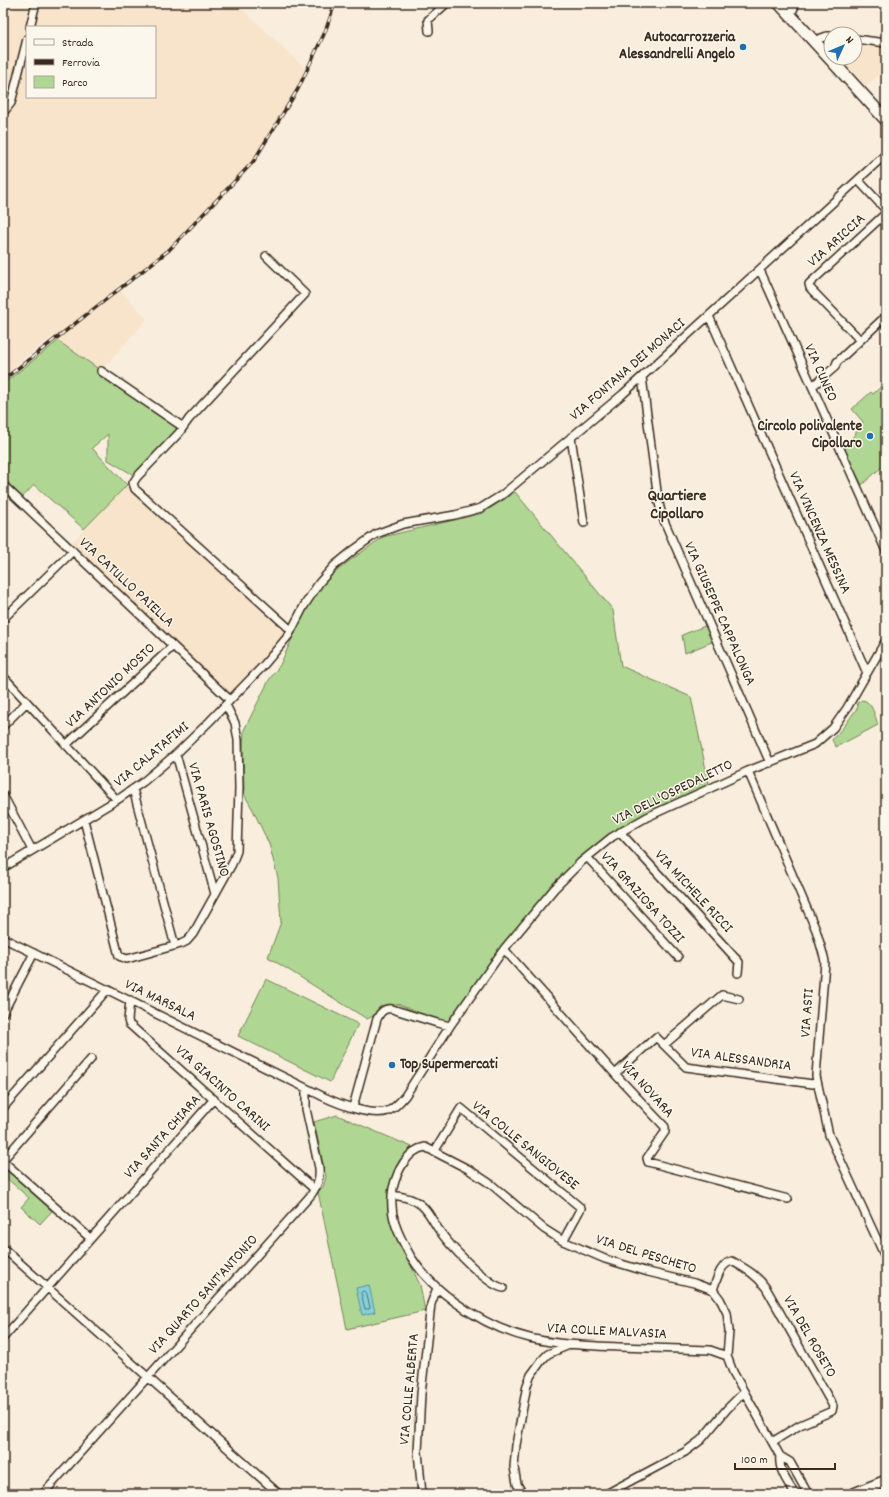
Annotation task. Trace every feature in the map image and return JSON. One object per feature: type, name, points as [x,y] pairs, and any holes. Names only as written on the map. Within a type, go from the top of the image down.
[{"type":"main road","points":[[779,3],[886,120]]},
{"type":"main road","points":[[854,1494],[886,1481]]},
{"type":"street","points":[[30,26],[36,3]]},
{"type":"street","points":[[429,31],[428,20],[447,3]]},
{"type":"street","points":[[790,15],[795,3]]},
{"type":"street","points":[[813,41],[823,37]]},
{"type":"street","points":[[863,40],[886,43]]},
{"type":"street","points":[[3,113],[11,103],[26,43]]},
{"type":"street","name":"VIA FONTANA DEI MONACI","points":[[355,549],[376,534],[403,524],[455,515],[481,508],[502,494],[571,438],[642,377],[886,154]]},
{"type":"street","name":"VIA ARICCIA","points":[[858,180],[886,210]]},
{"type":"street","name":"VIA ARICCIA","points":[[860,340],[810,288],[809,284],[886,213]]},
{"type":"street","points":[[266,256],[305,294],[213,392],[133,483],[135,489],[291,630]]},
{"type":"street","name":"VIA CUNEO","points":[[760,270],[886,551]]},
{"type":"street","name":"VIA VINCENZA MESSINA","points":[[709,316],[867,673]]},
{"type":"street","points":[[815,384],[835,367],[837,362],[886,316]]},
{"type":"street","points":[[101,371],[182,428]]},
{"type":"street","name":"VIA GIUSEPPE CAPPALONGA","points":[[642,377],[658,499],[662,516],[770,763]]},
{"type":"street","points":[[571,438],[584,523]]},
{"type":"street","name":"VIA CATULLO PAIELLA","points":[[3,486],[173,646],[228,702],[235,723],[238,740],[240,788],[238,844],[234,862],[192,936],[185,942],[125,959],[121,958],[118,954],[84,820]]},
{"type":"street","name":"VIA CALATAFIMI","points":[[3,868],[117,800],[176,754],[263,666],[291,630],[319,583],[334,566],[355,549]]},
{"type":"street","points":[[3,619],[73,552]]},
{"type":"street","name":"VIA DELL'OSPEDALETTO","points":[[306,1088],[336,1102],[376,1112],[387,1111],[398,1104],[412,1086],[450,1026],[504,948],[554,889],[587,857],[612,837],[647,817],[748,771],[814,744],[834,728],[886,640]]},
{"type":"street","name":"VIA ANTONIO MOSTO","points":[[66,745],[173,646]]},
{"type":"street","points":[[3,676],[117,800]]},
{"type":"street","points":[[3,726],[27,702]]},
{"type":"street","name":"VIA PARIS AGOSTINO","points":[[176,754],[216,894]]},
{"type":"street","name":"VIA ASTI","points":[[748,771],[816,930],[825,960],[816,1076],[817,1081],[829,1135],[886,1259]]},
{"type":"street","points":[[133,789],[175,946]]},
{"type":"street","points":[[3,795],[32,850]]},
{"type":"street","name":"VIA MICHELE RICCI","points":[[620,832],[739,962],[738,973]]},
{"type":"street","name":"VIA GRAZIOSA TOZZI","points":[[587,857],[678,957]]},
{"type":"street","name":"VIA MARSALA","points":[[3,938],[306,1088]]},
{"type":"street","name":"VIA NOVARA","points":[[504,948],[615,1074],[666,1128],[665,1133],[647,1158],[649,1163],[788,1199]]},
{"type":"street","points":[[3,1013],[34,953]]},
{"type":"street","points":[[3,1108],[108,989]]},
{"type":"street","points":[[615,1074],[654,1037],[657,1037],[664,1045],[722,995],[739,1000]]},
{"type":"street","name":"VIA GIACINTO CARINI","points":[[130,1000],[128,1023],[314,1189]]},
{"type":"street","points":[[353,1107],[377,1019],[382,1011],[385,1009],[392,1009],[450,1026]]},
{"type":"street","name":"VIA ALESSANDRIA","points":[[664,1045],[686,1067],[814,1084],[817,1081]]},
{"type":"street","points":[[90,1238],[3,1160],[91,1059]]},
{"type":"street","name":"VIA QUARTO SANT'ANTONIO","points":[[43,1494],[148,1378],[314,1189],[318,1181],[319,1168],[306,1109],[306,1088]]},
{"type":"street","name":"VIA SANTA CHIARA","points":[[3,1338],[214,1099]]},
{"type":"street","name":"VIA COLLE SANGIOVESE","points":[[434,1152],[461,1108],[581,1208],[563,1241]]},
{"type":"street","name":"VIA COLLE MALVASIA","points":[[434,1152],[425,1147],[419,1148],[406,1159],[400,1168],[392,1195],[391,1204],[393,1217],[405,1245],[424,1276],[437,1288],[467,1310],[491,1324],[533,1340],[569,1345],[710,1350],[728,1356]]},
{"type":"street","name":"VIA DEL PESCHETO","points":[[434,1152],[468,1169],[492,1185],[544,1229],[563,1241],[605,1259],[648,1272],[694,1283],[713,1290]]},
{"type":"street","points":[[392,1195],[410,1198],[421,1204],[446,1239],[460,1255],[489,1280],[503,1288]]},
{"type":"street","points":[[3,1248],[279,1494]]},
{"type":"street","name":"VIA DEL ROSETO","points":[[713,1290],[722,1267],[726,1263],[732,1261],[751,1271],[760,1279],[833,1406],[832,1410],[800,1425],[772,1442]]},
{"type":"street","name":"VIA COLLE ALBERTA","points":[[422,1494],[418,1458],[418,1424],[431,1304],[437,1288]]},
{"type":"street","points":[[713,1290],[720,1299],[727,1313],[729,1331],[728,1356],[733,1372],[780,1456],[790,1462],[808,1493]]},
{"type":"street","points":[[523,1494],[517,1484],[514,1467],[516,1445],[527,1385],[531,1375],[542,1360],[553,1352],[569,1345]]},
{"type":"street","points":[[606,1494],[696,1445],[744,1392]]},
{"type":"street","points":[[780,1456],[779,1462],[781,1468],[795,1494]]},
{"type":"shaded area","points":[[3,3],[236,3],[307,70],[298,89],[253,162],[169,250],[117,286],[147,319],[101,371],[52,337],[3,375]]},
{"type":"shaded area","points":[[883,3],[886,3],[886,28],[881,27]]},
{"type":"shaded area","points":[[863,43],[886,46],[886,68],[866,86],[847,66],[863,66]]},
{"type":"shaded area","points":[[127,485],[288,630],[277,647],[229,695],[70,544]]},
{"type":"green space","points":[[58,341],[183,427],[137,477],[108,460],[108,434],[92,448],[127,485],[84,529],[34,485],[22,498],[3,477],[3,384]]},
{"type":"green space","name":"Circolo polivalente Cipollaro","points":[[886,382],[886,463],[862,485],[844,450],[863,422],[852,409],[871,392],[873,394]]},
{"type":"green space","points":[[515,492],[613,610],[621,666],[691,697],[710,789],[620,832],[554,889],[450,1026],[398,1004],[367,1019],[268,957],[281,922],[278,878],[269,844],[244,794],[244,730],[269,680],[280,665],[315,589],[348,562],[383,537],[483,513]]},
{"type":"green space","points":[[707,625],[714,641],[685,653],[682,635]]},
{"type":"green space","points":[[862,700],[871,706],[878,725],[836,747],[832,740],[858,707],[857,703]]},
{"type":"green space","points":[[266,979],[358,1024],[330,1082],[238,1036]]},
{"type":"green space","points":[[337,1115],[412,1147],[399,1162],[389,1187],[388,1207],[390,1221],[420,1285],[425,1311],[347,1329],[318,1192],[323,1187],[326,1177],[314,1122]]},
{"type":"green space","points":[[3,1167],[52,1211],[40,1224],[21,1207],[29,1198],[3,1175]]},
{"type":"water","points":[[369,1285],[375,1312],[362,1315],[356,1288]]},
{"type":"railway","points":[[3,380],[169,250],[253,162],[298,89],[325,32],[335,3]]},
{"type":"place","name":"Autocarrozzeria Alessandrelli Angelo","points":[[743,47]]},
{"type":"place","name":"Circolo polivalente Cipollaro","points":[[870,436]]},
{"type":"place","name":"Top Supermercati","points":[[392,1065]]},
{"type":"district","name":"Quartiere Cipollaro","points":[[677,505]]}]
